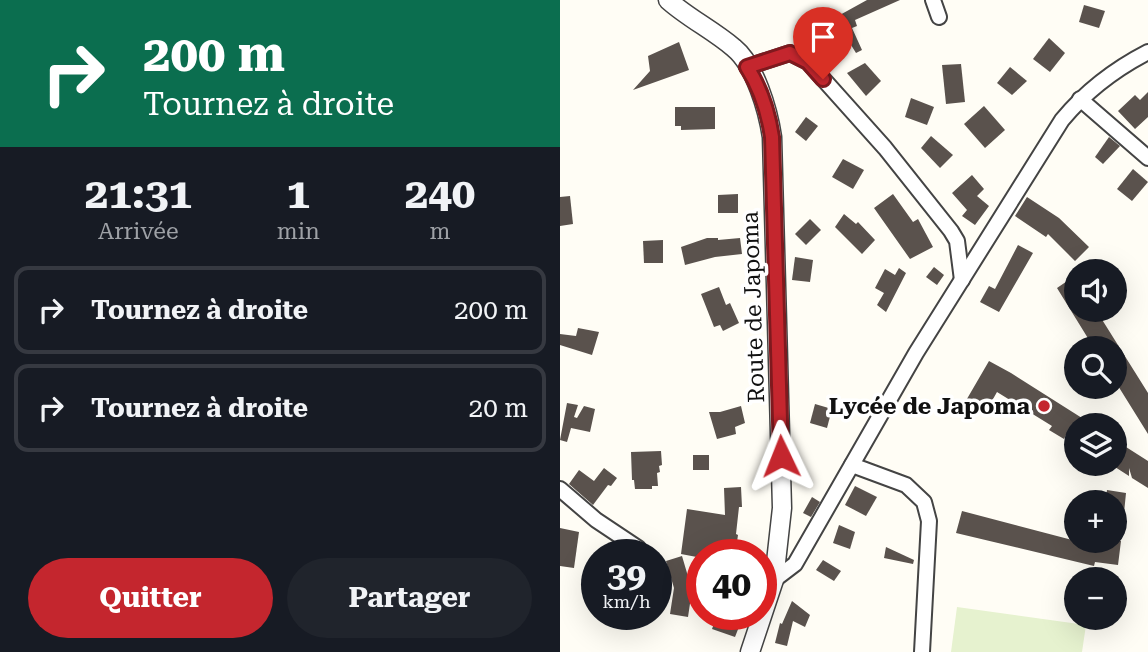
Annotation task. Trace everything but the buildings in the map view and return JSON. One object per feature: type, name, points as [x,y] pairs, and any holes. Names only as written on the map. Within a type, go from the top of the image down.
[{"type":"street","name":"Route de Japoma","points":[[667,0],[684,15],[736,49],[757,82],[768,111],[772,137],[782,508],[777,559]]},
{"type":"street","points":[[933,0],[939,18]]},
{"type":"street","points":[[777,578],[795,564],[916,353],[1062,120],[1080,99],[1118,69],[1148,52]]},
{"type":"street","points":[[747,67],[790,53],[808,62],[885,148],[951,231],[957,241],[962,280]]},
{"type":"street","points":[[1080,99],[1148,158]]},
{"type":"street","points":[[852,465],[906,485],[924,502],[929,521],[922,652]]},
{"type":"street","points":[[560,489],[596,520],[624,539]]},
{"type":"street","name":"Route de Japoma","points":[[750,652],[758,630]]},
{"type":"green space","points":[[957,607],[1064,622],[1064,630],[1085,630],[1082,652],[951,652]]},
{"type":"place","name":"Lycée de Japoma","points":[[1044,406]]},
{"type":"route","points":[[781,456],[772,137],[768,111],[757,82],[747,67],[790,53],[808,62],[823,79]]}]
